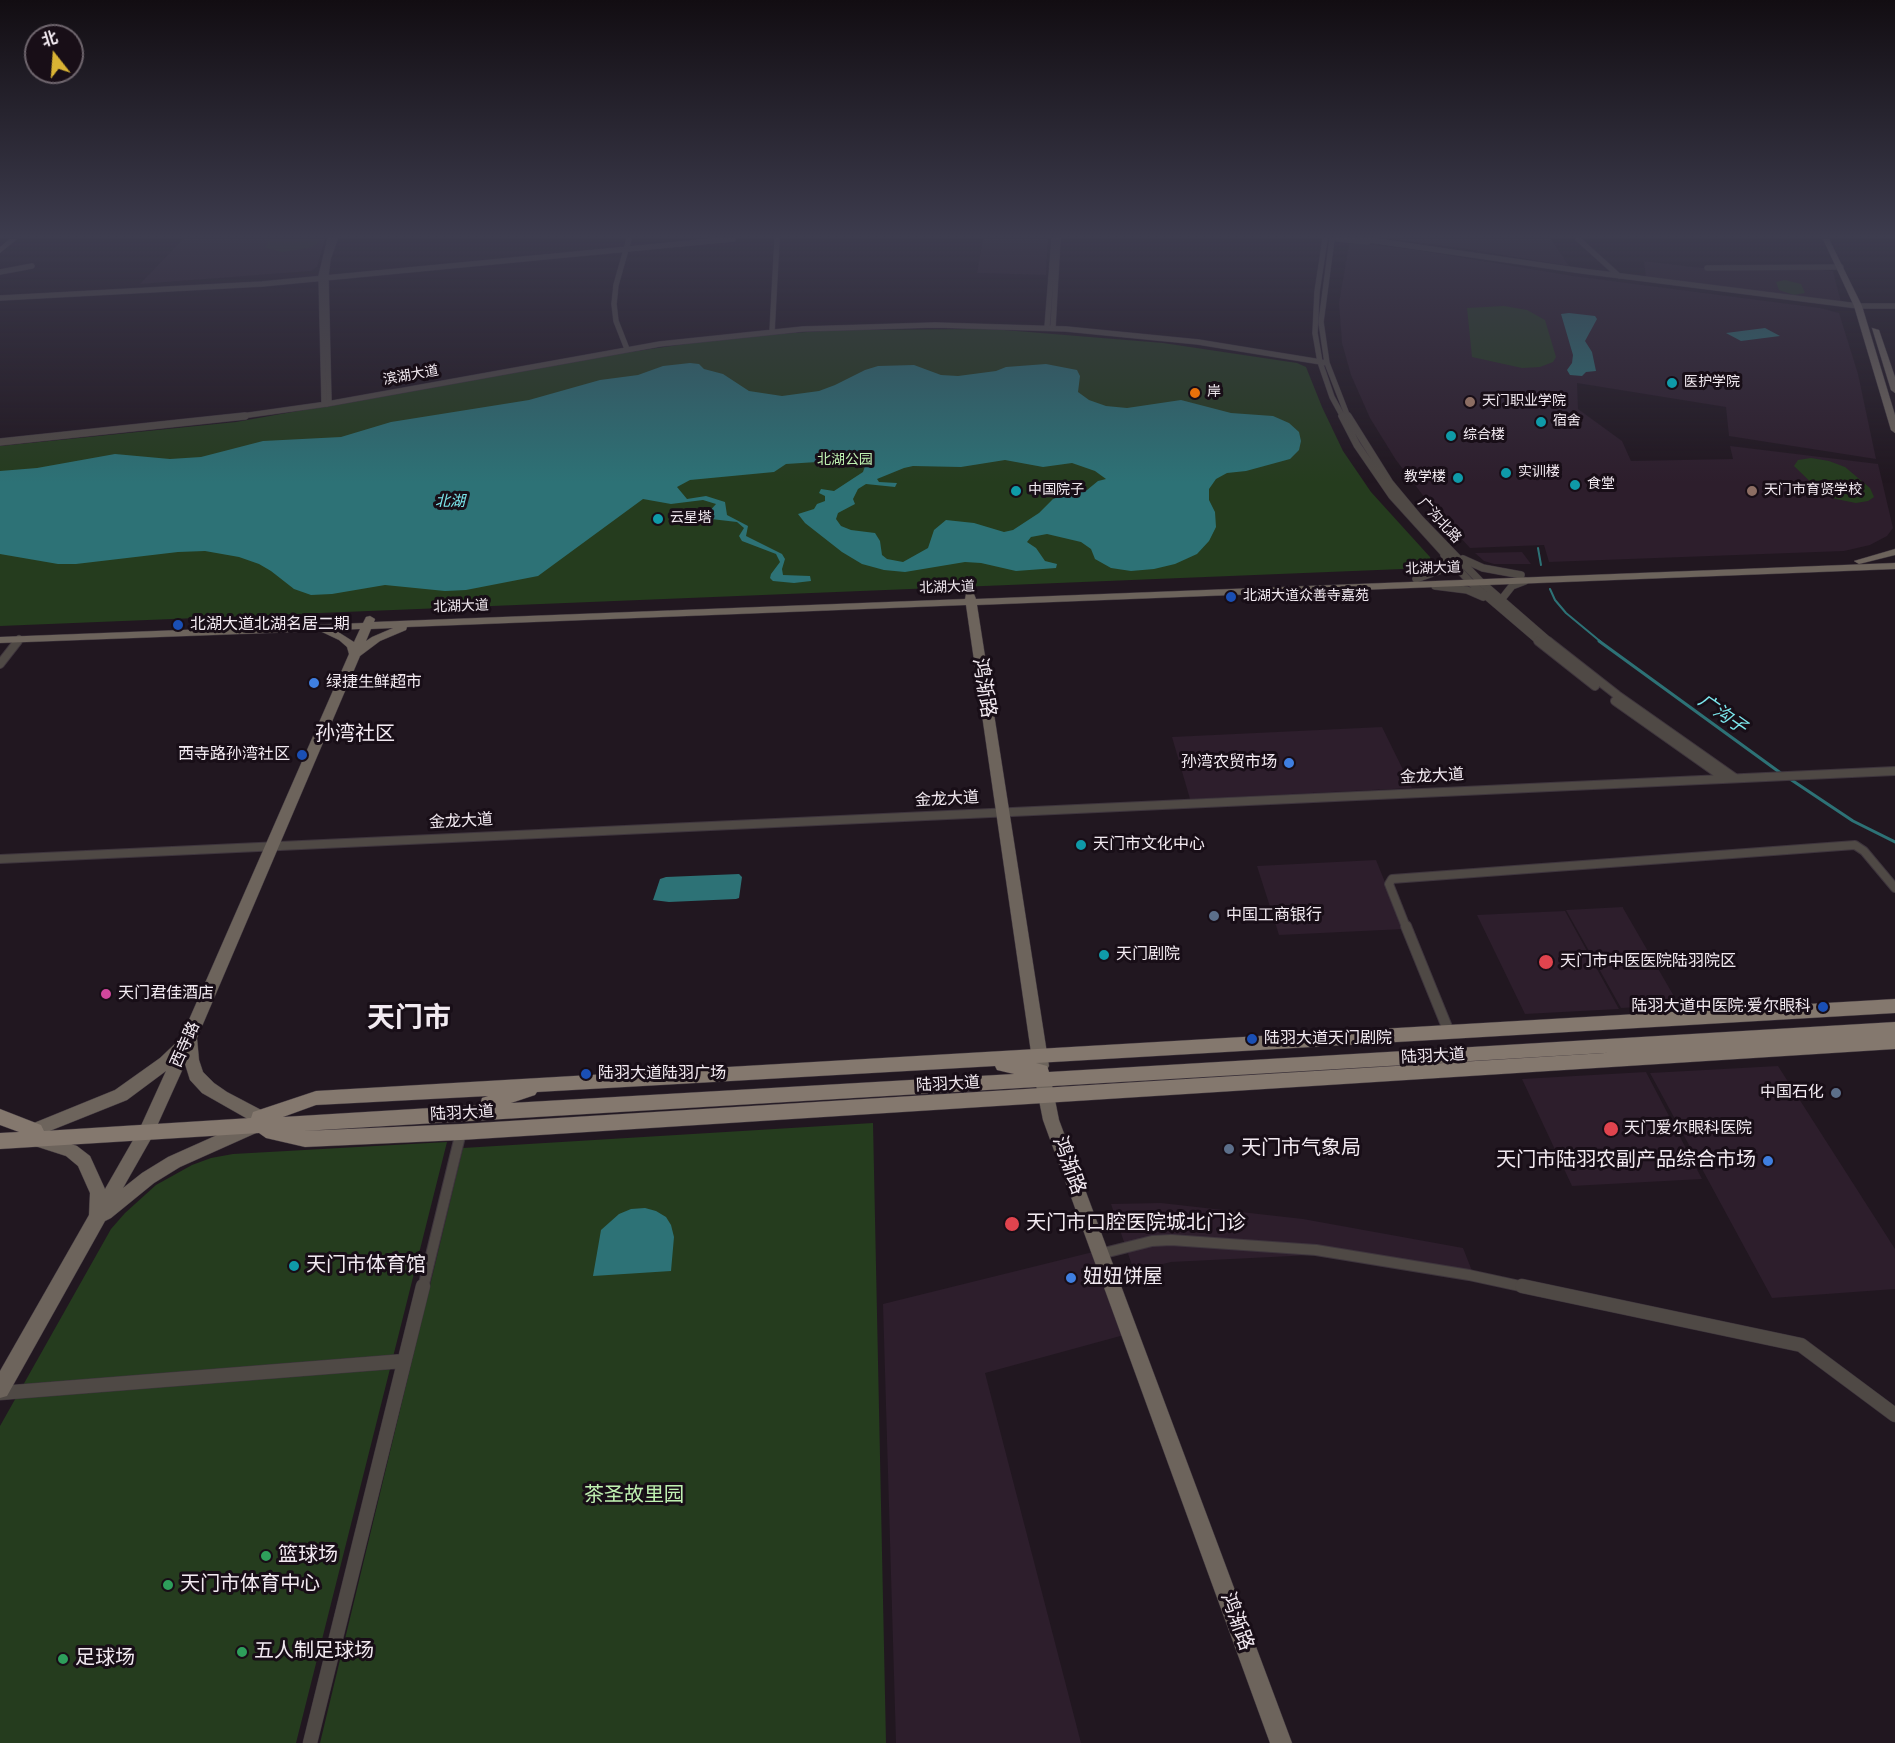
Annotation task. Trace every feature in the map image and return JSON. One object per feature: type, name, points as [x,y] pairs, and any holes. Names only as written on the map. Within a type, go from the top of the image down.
[{"type":"main road","points":[[1866,320],[1895,430]]},
{"type":"main road","points":[[1868,320],[1894,386]]},
{"type":"main road","points":[[1852,565],[1895,552]]},
{"type":"main road","name":"北湖大道","points":[[0,634],[369,623],[1852,565],[1895,561]]},
{"type":"main road","points":[[1852,565],[1895,572]]},
{"type":"main road","name":"北湖大道","points":[[1852,565],[1895,566]]},
{"type":"main road","name":"北湖大道","points":[[0,640],[310,628],[369,623],[423,624],[970,599]]},
{"type":"main road","name":"鸿渐路","points":[[970,599],[1042,1076],[1051,1120],[1281,1743]]},
{"type":"main road","name":"西寺路","points":[[0,1389],[148,1128],[369,623]]},
{"type":"main road","points":[[310,628],[325,630],[343,638],[352,646],[355,654],[385,635],[423,624]]},
{"type":"main road","points":[[190,1036],[191,1060],[196,1075],[208,1088],[257,1122],[305,1139],[461,1132],[1000,1099],[1042,1076],[1449,1032],[1895,1006]]},
{"type":"main road","name":"陆羽大道","points":[[0,1141],[33,1135],[615,1105],[1895,1021]]},
{"type":"main road","name":"陆羽大道","points":[[257,1122],[488,1103],[1042,1076],[1895,1029]]},
{"type":"main road","points":[[0,1151],[122,1095],[165,1063],[190,1036]]},
{"type":"main road","points":[[98,1218],[148,1178],[174,1162],[257,1122],[316,1098],[977,1060],[1042,1076],[1895,1042]]},
{"type":"main road","points":[[488,1103],[552,1083]]},
{"type":"main road","points":[[615,1105],[648,1120]]},
{"type":"main road","points":[[0,1117],[70,1151],[84,1161],[98,1192],[98,1218]]},
{"type":"main road","name":"陆羽大道","points":[[0,1132],[33,1135]]},
{"type":"street","points":[[325,320],[327,402]]},
{"type":"street","points":[[616,320],[627,348]]},
{"type":"street","points":[[772,331],[773,320]]},
{"type":"street","points":[[1050,320],[1050,327]]},
{"type":"street","name":"广沟北路","points":[[1314,320],[1332,397],[1357,445],[1392,496],[1443,553],[1578,673],[1724,778]]},
{"type":"street","name":"广沟北路","points":[[1321,320],[1323,362],[1346,413],[1376,463],[1405,501],[1452,552],[1473,580]]},
{"type":"street","name":"滨湖大道","points":[[0,441],[181,424],[327,402],[627,348],[772,331],[916,325],[1050,327],[1187,341],[1323,362]]},
{"type":"street","points":[[1452,552],[1483,568],[1523,578]]},
{"type":"street","points":[[1418,582],[1444,569],[1447,561],[1443,553]]},
{"type":"street","points":[[1418,582],[1467,590],[1496,601],[1523,578]]},
{"type":"street","name":"广沟北路","points":[[1496,601],[1617,694],[1735,778]]},
{"type":"street","points":[[0,664],[19,639]]},
{"type":"street","name":"金龙大道","points":[[0,860],[271,845],[1895,771]]},
{"type":"street","points":[[1449,1032],[1389,884],[1392,879],[1855,845],[1864,850],[1895,888]]},
{"type":"street","points":[[310,1743],[461,1132]]},
{"type":"street","points":[[1100,1254],[1163,1240],[1316,1250],[1469,1275],[1801,1345],[1895,1415]]},
{"type":"street","points":[[0,1393],[404,1361]]},
{"type":"shaded area","name":"天门职业学院","points":[[1340,320],[1841,320],[1858,374],[1876,459],[1729,436],[1726,407],[1577,383],[1578,409],[1622,441],[1631,461],[1733,459],[1730,446],[1878,464],[1893,528],[1887,536],[1870,545],[1844,551],[1549,562],[1544,545],[1470,548],[1428,502],[1396,460],[1370,418],[1351,375],[1342,343]]},
{"type":"shaded area","points":[[1522,552],[1531,564],[1494,564],[1484,561],[1475,553]]},
{"type":"shaded area","name":"孙湾农贸市场","points":[[1382,727],[1412,788],[1190,799],[1172,737]]},
{"type":"shaded area","points":[[1376,860],[1404,929],[1279,935],[1257,866]]},
{"type":"shaded area","points":[[1623,907],[1679,1005],[1621,1008],[1566,910]]},
{"type":"shaded area","name":"天门市中医医院陆羽院区","points":[[1565,911],[1619,1009],[1525,1014],[1477,915]]},
{"type":"shaded area","name":"天门市陆羽农副产品综合市场","points":[[1778,1066],[1895,1249],[1895,1289],[1772,1298],[1650,1073]]},
{"type":"shaded area","name":"天门爱尔眼科医院","points":[[1646,1072],[1702,1179],[1572,1186],[1522,1079]]},
{"type":"shaded area","points":[[1161,1203],[1303,1219],[1463,1248],[1476,1281],[1312,1255],[1171,1262],[1134,1271],[1111,1204]]},
{"type":"shaded area","points":[[1093,1252],[1124,1335],[985,1373],[1081,1743],[896,1743],[883,1304]]},
{"type":"green space","points":[[1468,320],[1545,320],[1556,357],[1553,362],[1540,367],[1522,368],[1472,357]]},
{"type":"green space","name":"北湖公园","points":[[992,329],[1163,343],[1297,363],[1306,367],[1343,451],[1371,492],[1430,557],[1432,564],[1427,568],[0,626],[0,446],[236,422],[623,353],[726,338],[834,330]]},
{"type":"green space","points":[[1811,458],[1845,467],[1870,488],[1874,497],[1868,501],[1856,503],[1823,494],[1794,466],[1798,460]]},
{"type":"green space","name":"茶圣故里园","points":[[873,1123],[886,1743],[320,1743],[463,1148]]},
{"type":"green space","name":"天门市体育中心","points":[[447,1142],[296,1743],[0,1743],[0,1426],[111,1229],[156,1185],[192,1165],[211,1158],[233,1154]]},
{"type":"water","points":[[1563,320],[1596,320],[1585,341],[1592,352],[1596,371],[1586,372],[1582,376],[1570,375],[1567,370],[1572,363],[1573,355]]},
{"type":"water","points":[[1765,328],[1780,336],[1741,341],[1726,333]]},
{"type":"water","name":"北湖","points":[[699,364],[704,369],[723,374],[749,391],[782,396],[819,391],[878,366],[914,365],[941,375],[958,376],[996,371],[1006,367],[1046,364],[1077,370],[1080,376],[1078,392],[1089,400],[1106,406],[1127,408],[1181,400],[1231,413],[1273,416],[1289,423],[1299,432],[1301,441],[1299,450],[1290,459],[1246,471],[1227,473],[1216,479],[1209,489],[1209,500],[1215,512],[1216,527],[1209,541],[1197,554],[1175,564],[1131,571],[1111,568],[1095,559],[1091,549],[1081,542],[1047,534],[1031,537],[1027,542],[1036,548],[1045,561],[1057,564],[1056,568],[1016,571],[965,562],[905,572],[884,570],[862,564],[842,552],[805,523],[798,514],[814,509],[817,504],[825,501],[825,496],[819,493],[821,489],[834,491],[863,472],[865,466],[848,460],[786,464],[774,472],[690,480],[677,487],[687,499],[706,496],[725,502],[727,515],[748,526],[746,536],[782,554],[785,559],[783,575],[810,576],[811,581],[794,583],[773,581],[770,578],[771,574],[780,562],[776,554],[742,541],[739,536],[744,528],[737,522],[711,519],[708,513],[716,504],[703,500],[671,504],[643,499],[538,576],[466,590],[445,591],[385,585],[332,594],[311,595],[294,589],[259,564],[239,557],[205,551],[76,564],[58,564],[0,554],[0,471],[37,468],[115,454],[170,459],[201,457],[263,441],[341,437],[391,422],[529,400],[600,380],[638,375],[663,366]],"holes":[[[1005,460],[1043,467],[1072,463],[1095,471],[1106,479],[1098,481],[1087,490],[1074,485],[1063,485],[1061,488],[1065,491],[1064,495],[1053,499],[1039,513],[1013,530],[1004,532],[974,523],[946,520],[934,530],[928,548],[903,562],[887,559],[882,555],[880,541],[875,533],[851,530],[841,526],[836,519],[838,513],[855,504],[853,499],[858,489],[866,484],[895,487],[897,483],[879,482],[877,479],[904,468],[913,466],[961,467]]]},
{"type":"water","points":[[739,874],[742,877],[739,898],[736,899],[669,902],[653,900],[660,879],[666,877]]},
{"type":"water","points":[[645,1208],[666,1217],[671,1225],[674,1237],[671,1271],[593,1276],[601,1230],[619,1214],[631,1209]]},
{"type":"waterway","name":"广沟子","points":[[1538,548],[1541,565]]},
{"type":"waterway","name":"广沟子","points":[[1550,589],[1555,600],[1566,613],[1601,642]]},
{"type":"waterway","name":"广沟子","points":[[1599,641],[1782,774]]},
{"type":"waterway","name":"广沟子","points":[[1790,779],[1853,821],[1895,842]]},
{"type":"place","name":"医护学院","points":[[1672,383]]},
{"type":"place","name":"岸","points":[[1195,393]]},
{"type":"place","name":"天门职业学院","points":[[1470,402]]},
{"type":"place","name":"宿舍","points":[[1541,422]]},
{"type":"place","name":"综合楼","points":[[1451,436]]},
{"type":"place","name":"实训楼","points":[[1506,473]]},
{"type":"place","name":"教学楼","points":[[1458,478]]},
{"type":"place","name":"食堂","points":[[1575,485]]},
{"type":"place","name":"中国院子","points":[[1016,491]]},
{"type":"place","name":"天门市育贤学校","points":[[1752,491]]},
{"type":"place","name":"云星塔","points":[[658,519]]},
{"type":"place","name":"北湖大道众善寺嘉苑","points":[[1231,597]]},
{"type":"place","name":"北湖大道北湖名居二期","points":[[178,625]]},
{"type":"place","name":"绿捷生鲜超市","points":[[314,683]]},
{"type":"place","name":"西寺路孙湾社区","points":[[302,755]]},
{"type":"place","name":"孙湾农贸市场","points":[[1289,763]]},
{"type":"place","name":"天门市文化中心","points":[[1081,845]]},
{"type":"place","name":"中国工商银行","points":[[1214,916]]},
{"type":"place","name":"天门剧院","points":[[1104,955]]},
{"type":"place","name":"天门市中医医院陆羽院区","points":[[1546,962]]},
{"type":"place","name":"天门君佳酒店","points":[[106,994]]},
{"type":"place","name":"陆羽大道中医院·爱尔眼科","points":[[1823,1007]]},
{"type":"place","name":"陆羽大道天门剧院","points":[[1252,1039]]},
{"type":"place","name":"陆羽大道陆羽广场","points":[[586,1074]]},
{"type":"place","name":"中国石化","points":[[1836,1093]]},
{"type":"place","name":"天门爱尔眼科医院","points":[[1611,1129]]},
{"type":"place","name":"天门市气象局","points":[[1229,1149]]},
{"type":"place","name":"天门市陆羽农副产品综合市场","points":[[1768,1161]]},
{"type":"place","name":"天门市口腔医院城北门诊","points":[[1012,1224]]},
{"type":"place","name":"天门市体育馆","points":[[294,1266]]},
{"type":"place","name":"妞妞饼屋","points":[[1071,1278]]},
{"type":"place","name":"篮球场","points":[[266,1556]]},
{"type":"place","name":"天门市体育中心","points":[[168,1585]]},
{"type":"place","name":"五人制足球场","points":[[242,1652]]},
{"type":"place","name":"足球场","points":[[63,1659]]},
{"type":"district","name":"孙湾社区","points":[[355,735]]},
{"type":"district","name":"天门市","points":[[409,1020]]}]
